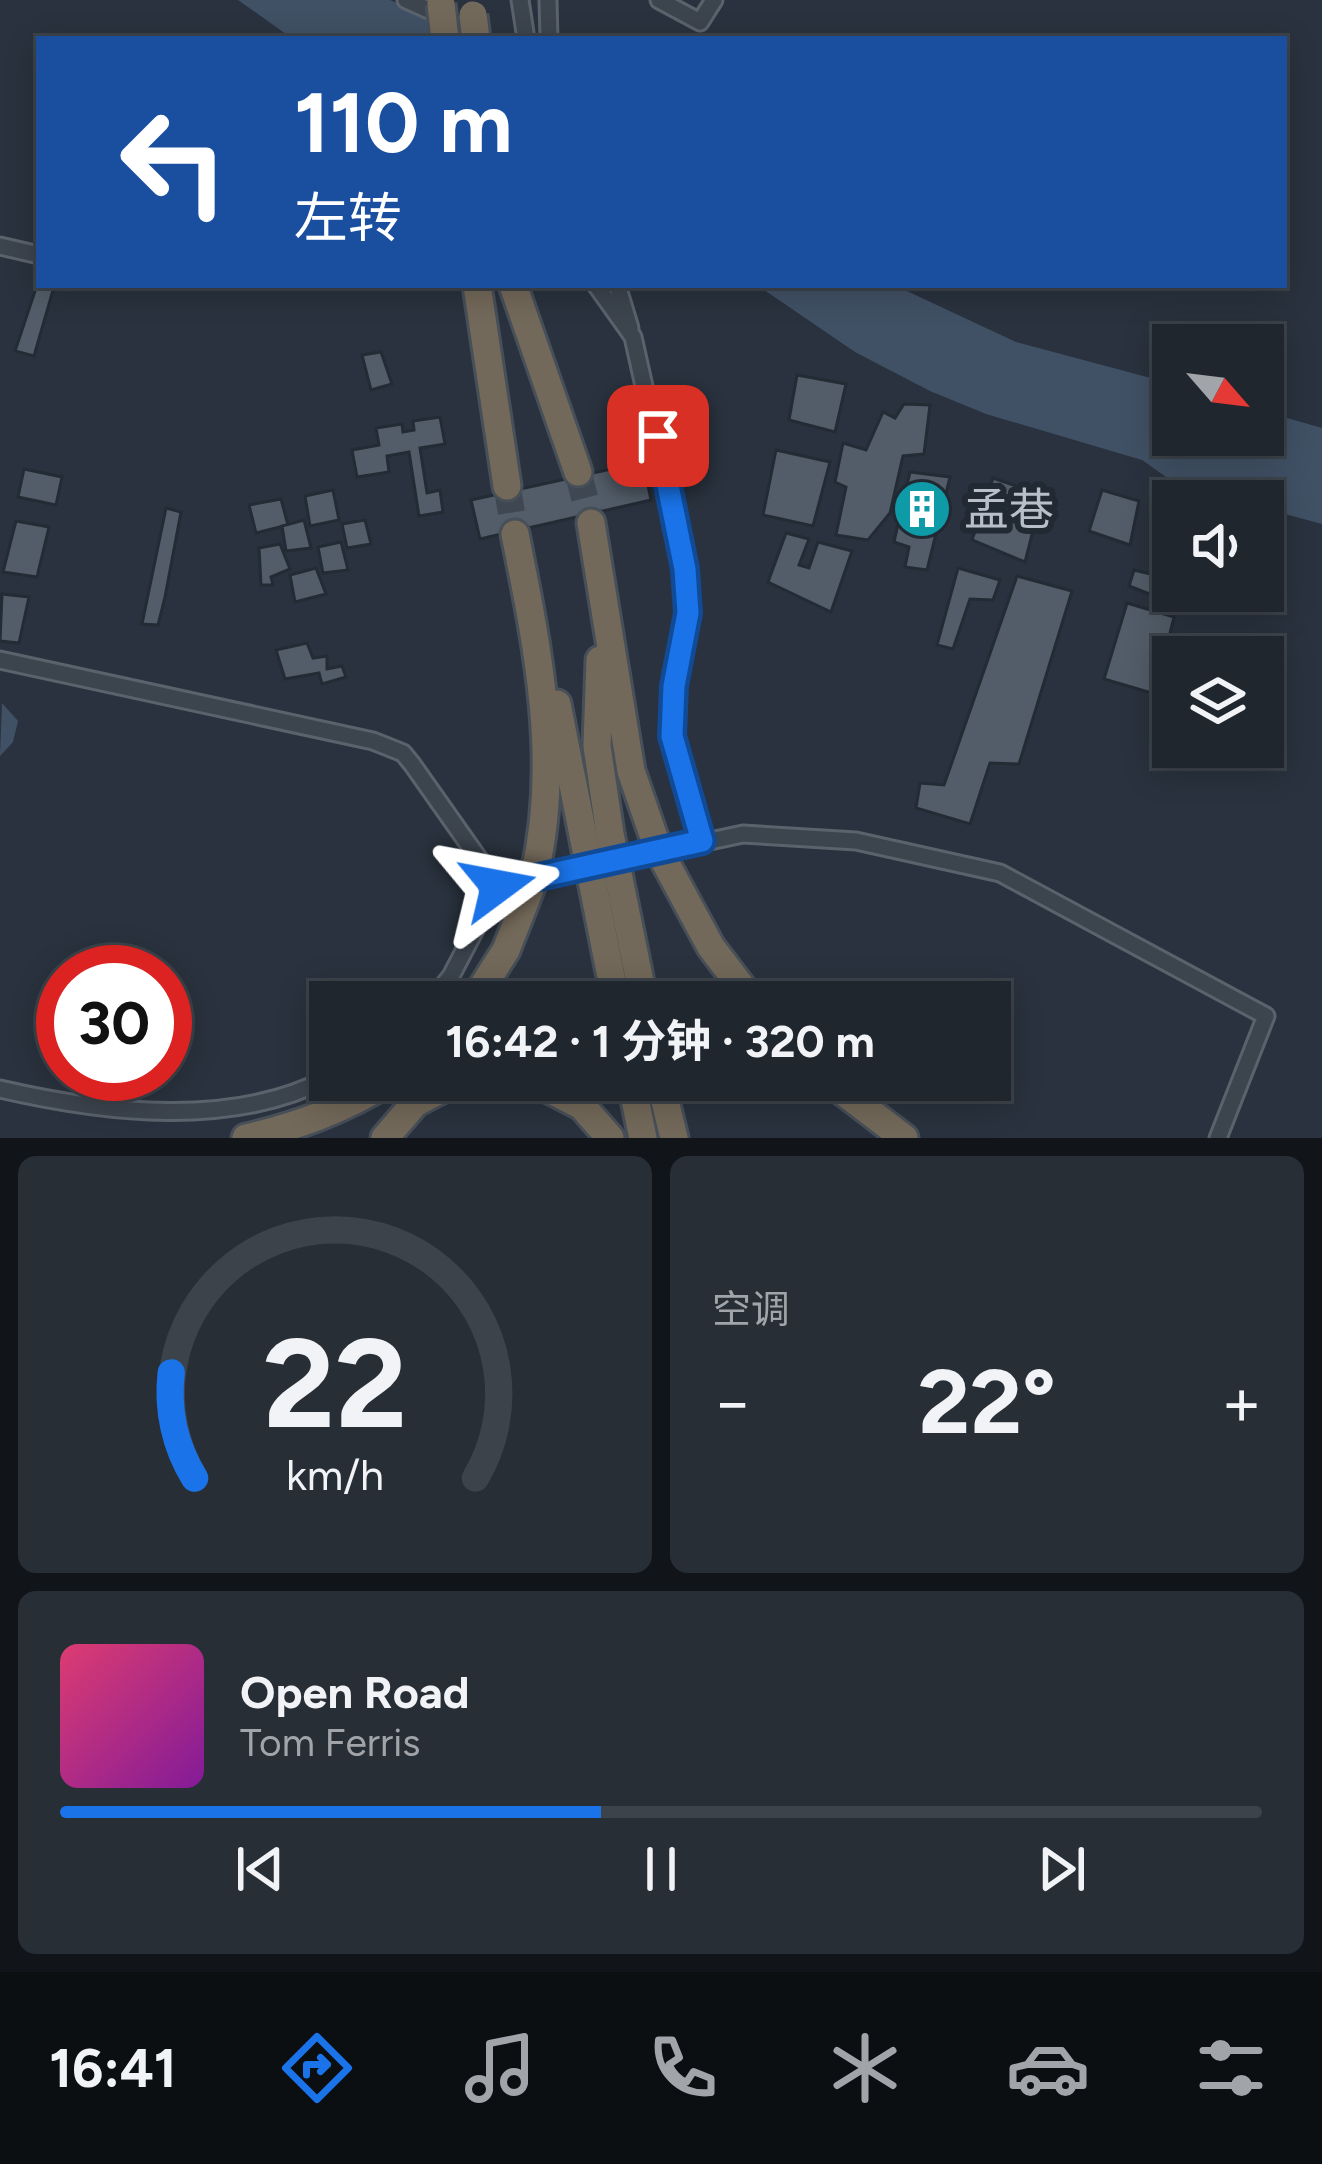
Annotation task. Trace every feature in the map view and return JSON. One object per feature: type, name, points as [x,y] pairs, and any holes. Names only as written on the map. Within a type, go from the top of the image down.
[{"type":"highway","points":[[441,2],[446,36]]},
{"type":"highway","points":[[477,288],[507,486]]},
{"type":"highway","points":[[514,288],[578,472]]},
{"type":"highway","points":[[591,523],[628,756],[660,853],[711,947],[737,981]]},
{"type":"highway","points":[[486,981],[506,950],[533,880],[545,785],[539,656],[515,534]]},
{"type":"highway","points":[[602,584],[597,837],[614,981]]},
{"type":"highway","points":[[539,656],[554,689],[638,981]]},
{"type":"highway","points":[[246,1138],[294,1127],[357,1101]]},
{"type":"highway","points":[[386,1138],[419,1101]]},
{"type":"highway","points":[[572,1101],[610,1138]]},
{"type":"highway","points":[[635,1101],[643,1138]]},
{"type":"highway","points":[[665,1101],[674,1138]]},
{"type":"highway","points":[[856,1101],[904,1138]]},
{"type":"street","points":[[406,0],[490,36]]},
{"type":"street","points":[[520,0],[525,33]]},
{"type":"street","points":[[548,0],[549,36]]},
{"type":"street","points":[[659,0],[700,22],[714,0]]},
{"type":"street","points":[[0,246],[36,254]]},
{"type":"street","points":[[598,288],[633,337]]},
{"type":"street","points":[[618,288],[685,569],[688,613],[674,686],[672,736],[702,841]]},
{"type":"street","points":[[0,660],[390,747],[412,764],[498,886]]},
{"type":"street","points":[[447,981],[498,886],[743,834],[856,842],[1000,874],[1266,1016],[1218,1138]]},
{"type":"street","points":[[0,1089],[50,1101],[196,1110],[277,1100],[309,1086]]},
{"type":"water","points":[[238,0],[390,0],[471,36],[289,36]]},
{"type":"water","points":[[761,288],[900,288],[1016,342],[1152,378],[1152,456],[1284,456],[1284,417],[1322,428],[1322,524],[1284,514],[1284,480],[1170,480],[1142,460],[986,414],[855,352]]},
{"type":"water","points":[[2,703],[18,721],[13,742],[0,756]]},
{"type":"building","points":[[36,288],[54,288],[34,356],[15,351]]},
{"type":"building","points":[[381,352],[392,384],[371,390],[362,355]]},
{"type":"building","points":[[797,375],[846,384],[835,432],[789,420]]},
{"type":"building","points":[[904,404],[930,405],[924,454],[903,456],[890,513],[868,540],[836,535],[846,487],[835,482],[843,443],[866,450],[883,412],[895,418]]},
{"type":"building","points":[[440,417],[445,444],[420,448],[427,493],[440,490],[443,512],[419,516],[409,452],[387,456],[389,472],[357,477],[352,450],[379,445],[376,428],[402,424],[403,432],[414,430],[413,421]]},
{"type":"building","points":[[776,450],[830,462],[813,526],[763,515]]},
{"type":"building","points":[[643,462],[651,500],[480,539],[471,500]]},
{"type":"building","points":[[24,469],[62,477],[56,505],[18,497]]},
{"type":"building","name":"孟巷","points":[[910,472],[950,477],[927,570],[905,567],[909,547],[894,542]]},
{"type":"building","points":[[993,478],[1042,495],[1025,562],[972,540]]},
{"type":"building","points":[[333,490],[339,520],[310,526],[305,496]]},
{"type":"building","points":[[1102,490],[1139,501],[1130,545],[1089,531]]},
{"type":"building","points":[[281,499],[288,525],[256,533],[249,505]]},
{"type":"building","points":[[166,508],[181,512],[165,597],[158,625],[142,624]]},
{"type":"building","points":[[304,520],[311,548],[286,551],[282,526]]},
{"type":"building","points":[[365,520],[371,544],[347,548],[342,524]]},
{"type":"building","points":[[16,521],[49,527],[37,577],[3,572]]},
{"type":"building","points":[[786,533],[809,539],[799,565],[809,568],[818,542],[852,551],[831,612],[768,582]]},
{"type":"building","points":[[341,542],[348,570],[323,573],[318,547]]},
{"type":"building","points":[[280,544],[290,569],[271,577],[273,585],[261,585],[259,548]]},
{"type":"building","points":[[316,568],[326,594],[295,602],[290,575]]},
{"type":"building","points":[[958,568],[1000,580],[993,600],[970,599],[953,649],[937,645]]},
{"type":"building","points":[[1134,570],[1152,574],[1152,595],[1129,586]]},
{"type":"building","points":[[1017,576],[1072,591],[1019,764],[990,763],[970,824],[916,808],[920,783],[944,785]]},
{"type":"building","points":[[2,594],[29,597],[19,643],[0,641]]},
{"type":"building","points":[[1127,603],[1174,617],[1169,636],[1152,636],[1152,693],[1104,679]]},
{"type":"building","points":[[307,643],[313,658],[327,656],[327,669],[342,666],[346,677],[322,684],[319,673],[285,679],[276,650]]},
{"type":"tunnel","points":[[578,472],[591,523]]},
{"type":"tunnel","points":[[507,486],[515,534]]},
{"type":"place","name":"孟巷","points":[[922,509]]},
{"type":"route","points":[[498,886],[702,841],[672,736],[674,686],[688,613],[685,569],[658,436]]}]
